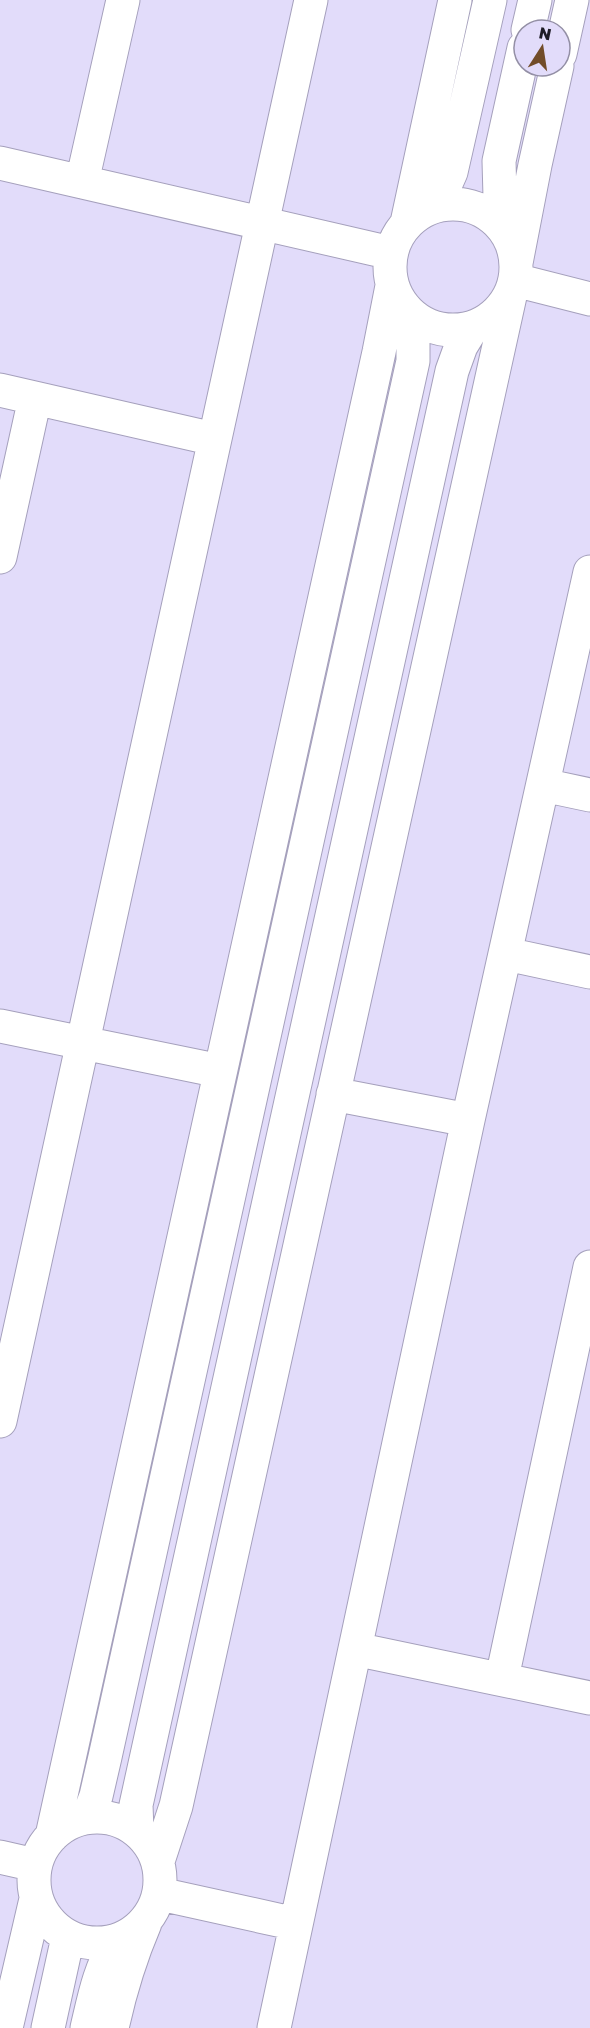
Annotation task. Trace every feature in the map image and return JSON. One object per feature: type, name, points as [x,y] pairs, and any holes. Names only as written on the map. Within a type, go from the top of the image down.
[{"type":"street","points":[[82,182],[123,0]]},
{"type":"street","points":[[0,1421],[311,0]]},
{"type":"street","points":[[407,223],[455,0]]},
{"type":"street","points":[[436,206],[452,172],[490,0]]},
{"type":"street","points":[[531,18],[535,0]]},
{"type":"street","points":[[568,18],[572,0]]},
{"type":"street","points":[[517,78],[499,161],[500,197],[512,268],[500,309],[488,320],[472,328],[456,331],[440,329],[423,324],[410,314],[399,302],[392,286],[389,270],[391,253],[397,237],[407,223],[421,212],[436,206],[454,204],[471,206],[491,217],[512,268],[590,299]]},
{"type":"street","points":[[158,1861],[176,1806],[554,78]]},
{"type":"street","points":[[0,163],[391,253]]},
{"type":"street","points":[[52,1836],[392,286]]},
{"type":"street","points":[[88,1817],[96,1796],[105,1758],[412,361],[414,333],[410,314]]},
{"type":"street","points":[[137,1831],[138,1795],[452,371],[461,346],[472,328]]},
{"type":"street","points":[[0,390],[214,439]]},
{"type":"street","points":[[0,557],[35,398]]},
{"type":"street","points":[[274,2028],[468,1120],[590,572]]},
{"type":"street","points":[[543,784],[590,795]]},
{"type":"street","points":[[506,954],[590,972]]},
{"type":"street","points":[[0,1026],[220,1071]]},
{"type":"street","points":[[333,1094],[468,1120]]},
{"type":"street","points":[[502,1678],[590,1267]]},
{"type":"street","points":[[355,1648],[590,1698]]},
{"type":"street","points":[[6,2028],[36,1899],[35,1865],[52,1836],[68,1824],[88,1817],[114,1819],[137,1831],[150,1844],[158,1861],[161,1877],[160,1894],[130,1958],[112,2028]]},
{"type":"street","points":[[0,1857],[35,1865]]},
{"type":"street","points":[[160,1894],[296,1924]]},
{"type":"street","points":[[36,1899],[44,1915],[54,1927],[68,1937],[84,1942],[117,1941],[145,1923]]},
{"type":"street","points":[[48,2028],[68,1937]]},
{"type":"street","points":[[87,2028],[98,1980],[105,1961],[117,1941]]}]
